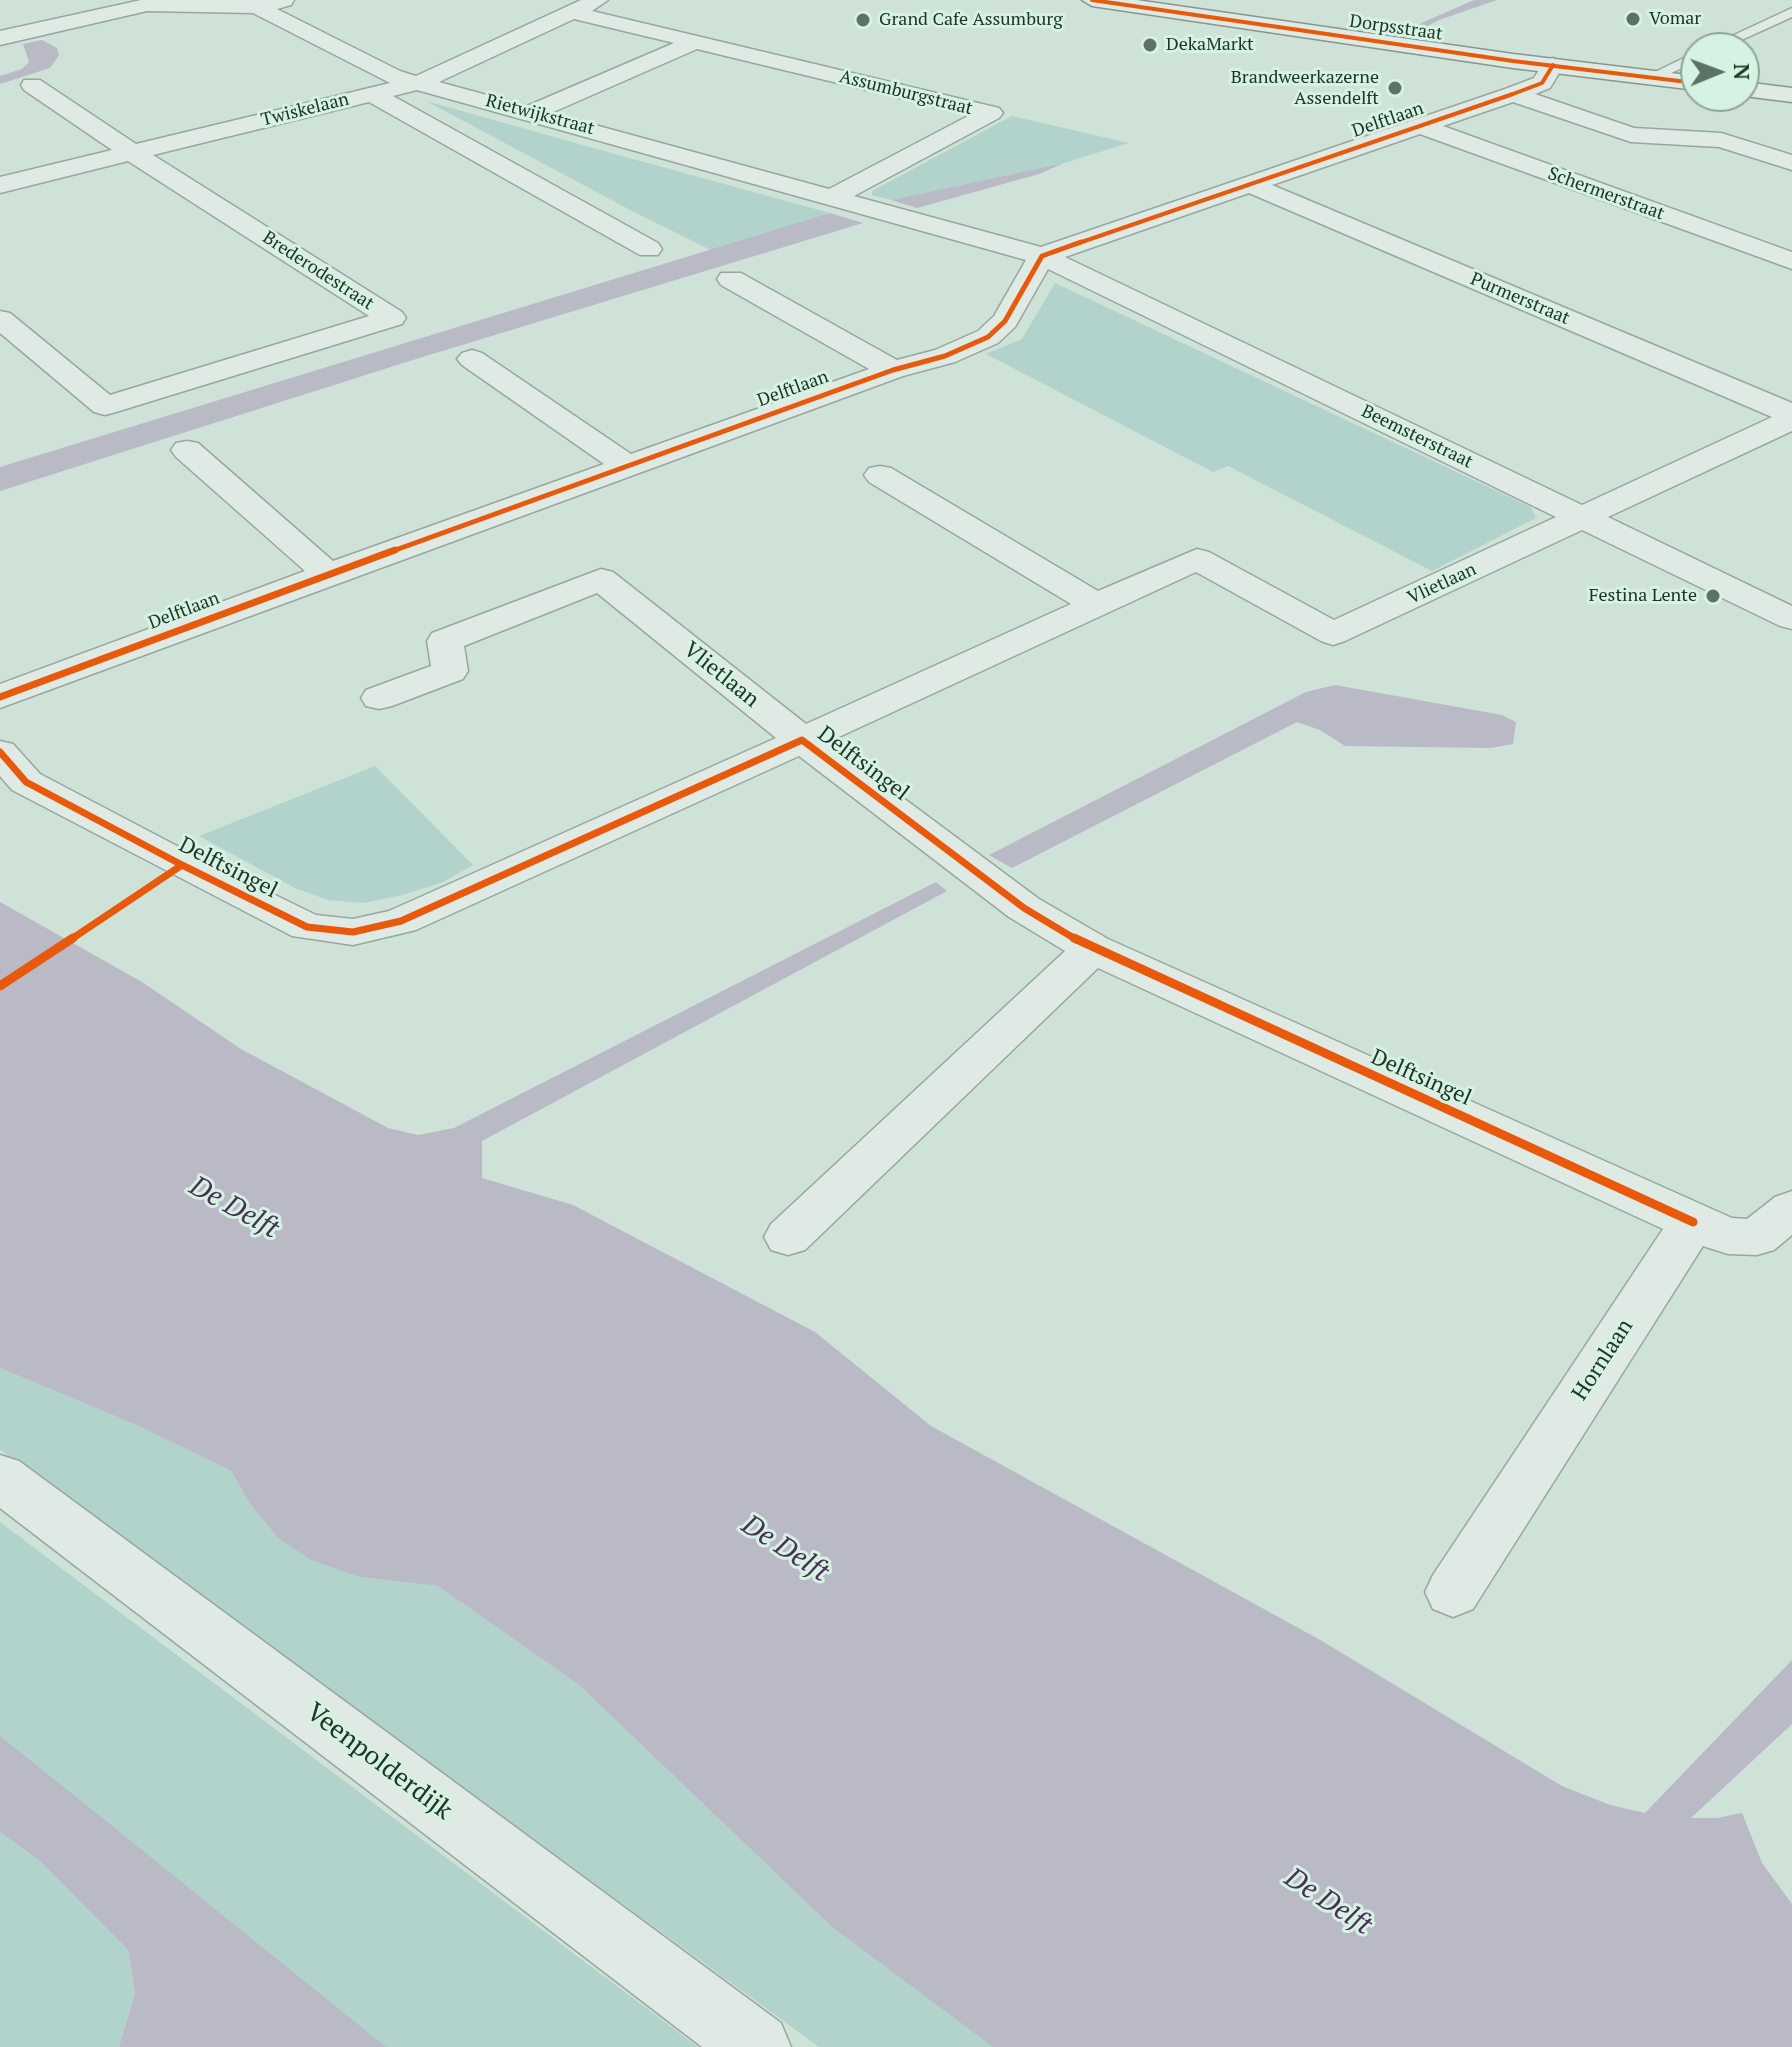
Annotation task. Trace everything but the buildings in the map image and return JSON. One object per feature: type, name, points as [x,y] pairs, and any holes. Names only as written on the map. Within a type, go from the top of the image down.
[{"type":"street","points":[[0,38],[147,5],[257,7],[287,0]]},
{"type":"street","name":"Twiskelaan","points":[[0,185],[421,82],[598,0]]},
{"type":"street","name":"Dorpsstraat","points":[[1092,0],[1680,81]]},
{"type":"street","name":"Rietwijkstraat","points":[[257,7],[392,76],[833,197]]},
{"type":"street","name":"Assumburgstraat","points":[[571,12],[991,113],[833,197]]},
{"type":"street","points":[[531,113],[695,42]]},
{"type":"street","name":"Delftlaan","points":[[0,697],[328,574],[893,370],[945,356],[988,337],[1005,321],[1042,256],[1513,94],[1542,83],[1553,65]]},
{"type":"street","name":"Brederodestraat","points":[[0,319],[105,406],[392,318],[131,152],[32,85]]},
{"type":"street","points":[[1760,91],[1792,95]]},
{"type":"street","points":[[373,94],[649,249]]},
{"type":"street","points":[[1513,94],[1631,135],[1721,140],[1792,163]]},
{"type":"street","name":"Schermerstraat","points":[[1420,126],[1792,261]]},
{"type":"street","name":"Purmerstraat","points":[[1248,184],[1792,417]]},
{"type":"street","points":[[833,197],[1042,256]]},
{"type":"street","name":"Beemsterstraat","points":[[1042,256],[1792,619]]},
{"type":"street","name":"Delftlaan","points":[[731,279],[893,370]]},
{"type":"street","points":[[472,359],[630,467]]},
{"type":"street","name":"Vlietlaan","points":[[379,698],[450,671],[445,641],[601,579],[802,740],[1197,559],[1333,634],[1585,518],[1792,417]]},
{"type":"street","points":[[187,450],[328,574]]},
{"type":"street","points":[[880,475],[1095,604]]},
{"type":"street","name":"Delftsingel","points":[[0,752],[26,782],[182,865],[307,927],[353,932],[401,921],[802,740],[1024,908],[1093,949],[1693,1222]]},
{"type":"street","points":[[788,1237],[1093,949]]},
{"type":"street","points":[[1693,1222],[1728,1236],[1757,1237],[1792,1209]]},
{"type":"street","name":"Hornlaan","points":[[1453,1592],[1693,1222]]},
{"type":"street","name":"Veenpolderdijk","points":[[0,1477],[757,2047]]},
{"type":"lane","points":[[1748,32],[1792,12]]},
{"type":"lane","points":[[1650,78],[1680,64]]},
{"type":"shaded area","points":[[426,101],[622,156],[830,213],[713,251]]},
{"type":"shaded area","points":[[1012,116],[1129,143],[1064,163],[891,200],[872,195],[872,191]]},
{"type":"shaded area","points":[[1055,283],[1531,507],[1536,518],[1432,571],[1228,466],[1213,472],[986,354],[1022,339]]},
{"type":"shaded area","points":[[375,766],[473,865],[443,882],[403,895],[363,903],[328,900],[295,888],[199,836]]},
{"type":"shaded area","points":[[0,1368],[139,1426],[231,1471],[249,1502],[360,1577],[438,1586],[579,1685],[832,1927],[993,2047],[819,2047],[0,1450]]},
{"type":"shaded area","points":[[0,1522],[698,2047],[385,2047],[0,1736]]},
{"type":"shaded area","points":[[0,1832],[40,1861],[128,1950],[135,1991],[119,2047],[0,2047]]},
{"type":"water","points":[[1474,0],[1497,0],[1439,20],[1406,37],[1394,35]]},
{"type":"water","points":[[42,40],[57,48],[59,55],[50,68],[0,84],[0,76],[22,69],[29,62],[23,44]]},
{"type":"water","points":[[1064,163],[1039,174],[917,208],[891,200]]},
{"type":"water","points":[[830,213],[863,223],[416,359],[0,491],[0,467]]},
{"type":"water","points":[[1335,685],[1502,715],[1516,722],[1513,744],[1491,748],[1345,746],[1320,730],[1297,722],[1012,868],[989,855],[1306,692]]},
{"type":"water","name":"De Delft","points":[[936,882],[947,891],[482,1141],[482,1178],[573,1205],[815,1332],[931,1426],[1322,1641],[1562,1786],[1610,1805],[1645,1813],[1792,1660],[1792,1724],[1691,1818],[1717,1818],[1742,1813],[1762,1863],[1792,1904],[1792,2047],[993,2047],[832,1927],[579,1685],[438,1586],[360,1577],[311,1560],[278,1538],[249,1502],[231,1471],[139,1426],[0,1368],[0,902],[142,982],[241,1049],[388,1128],[418,1135],[454,1128]]},
{"type":"water","points":[[0,1736],[386,2047],[119,2047],[135,1992],[128,1950],[40,1861],[0,1832]]},
{"type":"cycle path","points":[[1092,0],[1513,61],[1680,81]]},
{"type":"cycle path","points":[[0,697],[328,574],[893,370],[945,356],[988,337],[1005,321],[1042,256],[1513,94],[1542,83],[1553,65]]},
{"type":"cycle path","points":[[0,752],[26,782],[182,865],[307,927],[353,932],[401,921],[802,740],[1024,908],[1093,949],[1693,1222]]},
{"type":"cycle path","points":[[0,986],[182,865]]},
{"type":"place","name":"Vomar","points":[[1633,19]]},
{"type":"place","name":"Grand Cafe Assumburg","points":[[863,20]]},
{"type":"place","name":"DekaMarkt","points":[[1150,45]]},
{"type":"place","name":"Brandweerkazerne Assendelft","points":[[1395,88]]},
{"type":"place","name":"Festina Lente","points":[[1713,596]]}]
